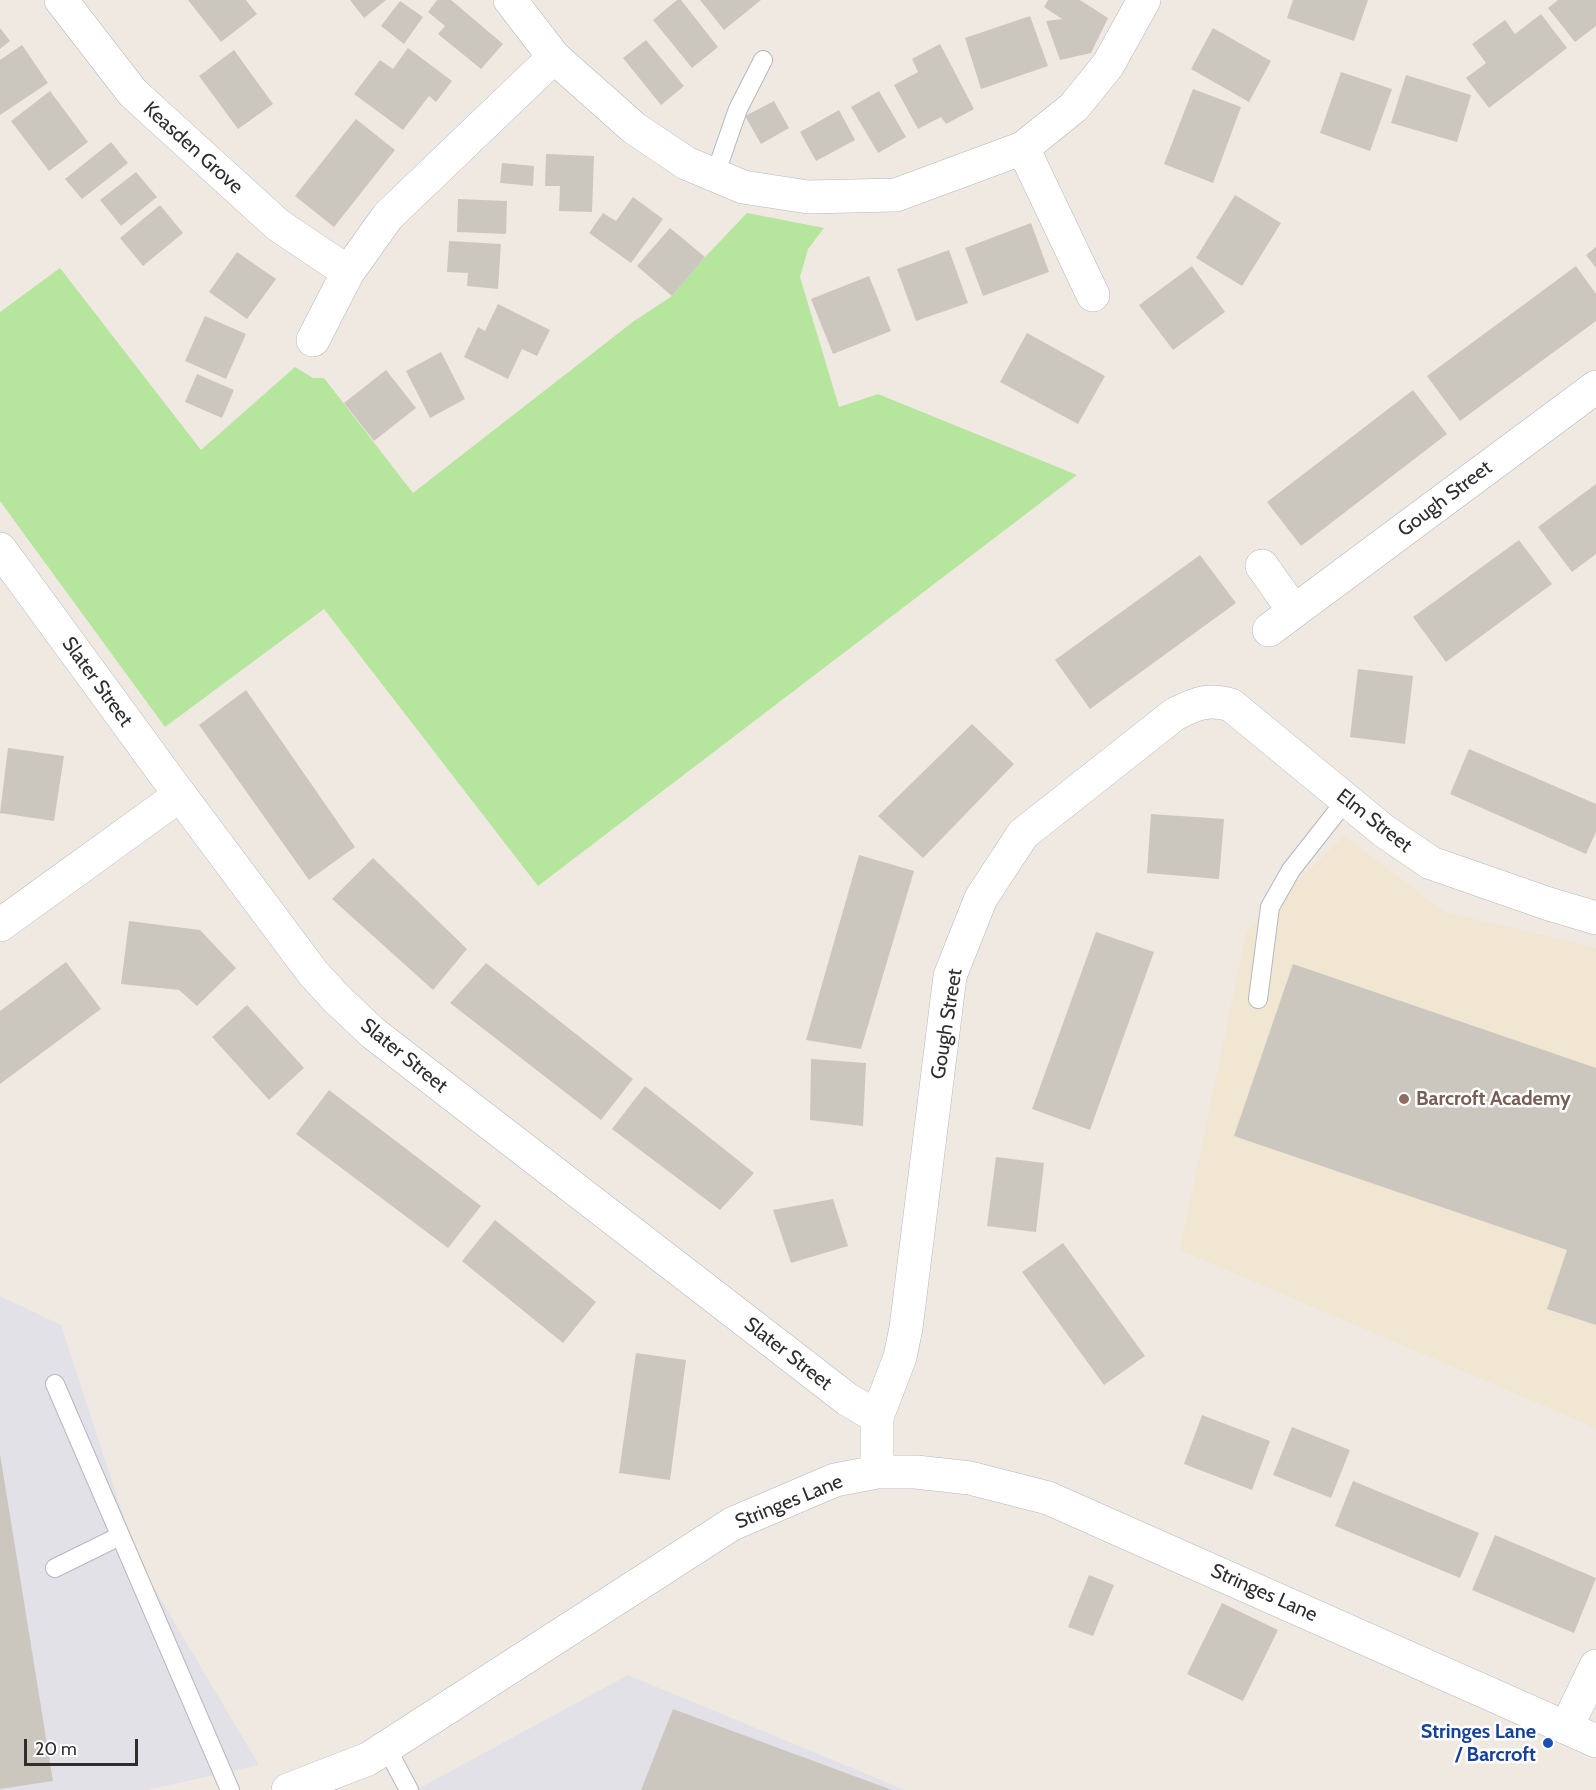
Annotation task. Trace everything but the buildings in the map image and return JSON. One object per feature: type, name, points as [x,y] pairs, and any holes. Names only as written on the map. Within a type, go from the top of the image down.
[{"type":"street","name":"Keasden Grove","points":[[61,0],[133,93],[278,225],[348,272]]},
{"type":"street","points":[[510,0],[554,57],[634,128],[686,163],[743,187],[808,197],[896,195],[1023,148],[1074,107],[1108,65],[1144,0]]},
{"type":"street","points":[[313,340],[348,272],[388,216],[554,57]]},
{"type":"street","points":[[1023,148],[1093,295]]},
{"type":"street","name":"Gough Street","points":[[1262,566],[1282,621],[1596,387]]},
{"type":"street","name":"Slater Street","points":[[0,549],[313,973],[337,999],[373,1033],[837,1392],[877,1416]]},
{"type":"street","name":"Elm Street","points":[[1174,714],[1195,704],[1215,700],[1231,705],[1384,831],[1431,863],[1596,918]]},
{"type":"street","name":"Gough Street","points":[[877,1416],[900,1357],[906,1328],[950,976],[981,898],[1023,834],[1174,714]]},
{"type":"street","points":[[0,925],[180,795]]},
{"type":"street","points":[[877,1416],[877,1472]]},
{"type":"street","name":"Stringes Lane","points":[[288,1790],[368,1759],[732,1524],[835,1480],[877,1472],[916,1472],[970,1478],[1048,1498],[1567,1726],[1596,1741]]},
{"type":"street","points":[[1567,1726],[1596,1666]]},
{"type":"lane","points":[[715,175],[738,109],[763,60]]},
{"type":"lane","points":[[1258,999],[1270,906],[1291,870],[1346,800]]},
{"type":"lane","points":[[55,1384],[230,1790]]},
{"type":"lane","points":[[55,1568],[120,1536]]},
{"type":"lane","points":[[386,1747],[409,1790]]},
{"type":"shaded area","name":"Barcroft Academy","points":[[1344,836],[1445,912],[1596,948],[1596,1428],[1180,1250],[1247,930]]},
{"type":"shaded area","points":[[0,1296],[61,1325],[138,1561],[259,1765],[147,1790],[0,1790]]},
{"type":"shaded area","points":[[628,1675],[905,1790],[416,1790]]},
{"type":"green space","points":[[747,213],[824,228],[808,249],[800,277],[839,407],[878,394],[1077,475],[538,886],[324,609],[165,727],[0,501],[0,312],[60,268],[201,450],[295,367],[313,378],[324,378],[413,493],[634,321],[672,296]]},
{"type":"place","name":"Barcroft Academy","points":[[1404,1099]]},
{"type":"place","name":"Stringes Lane / Barcroft","points":[[1548,1743]]}]
